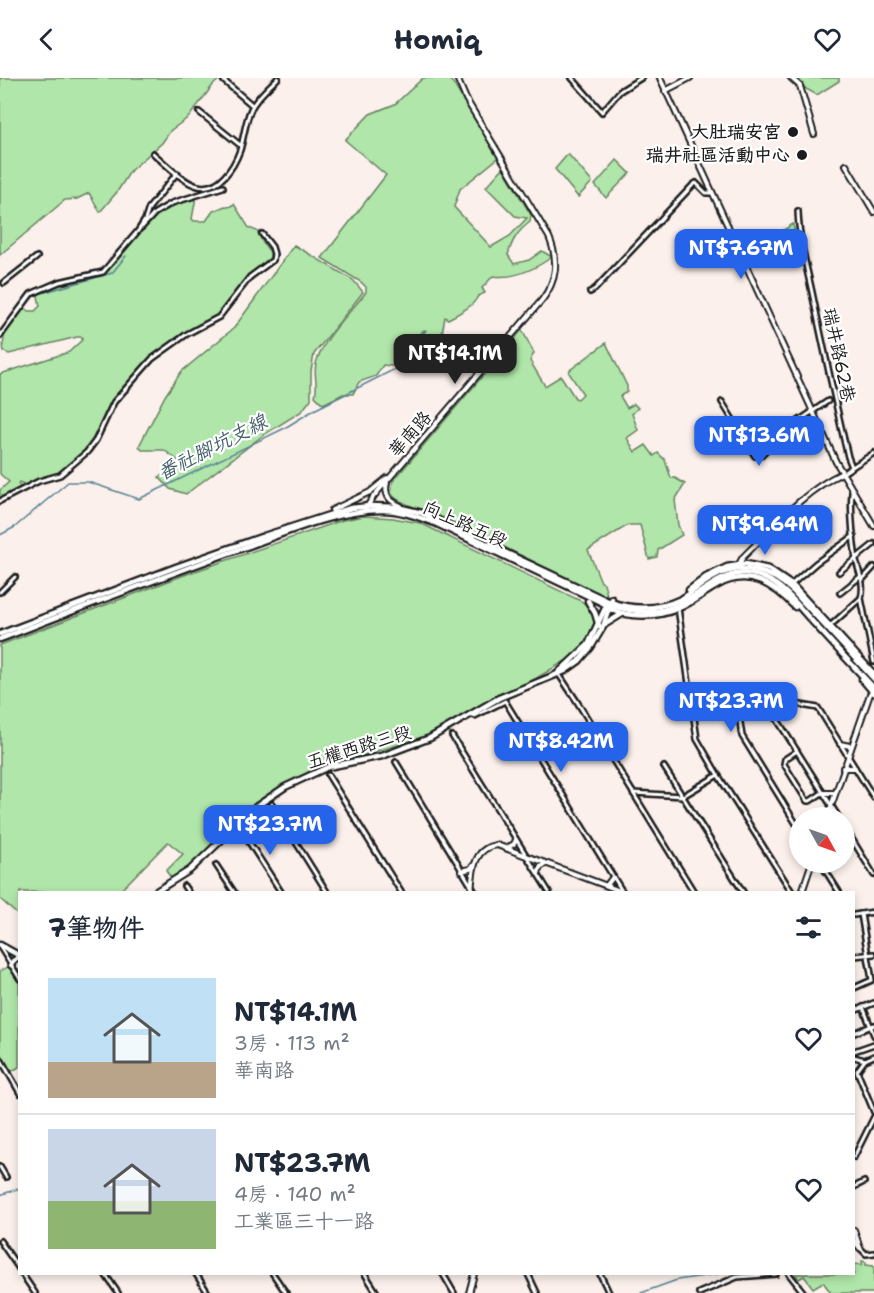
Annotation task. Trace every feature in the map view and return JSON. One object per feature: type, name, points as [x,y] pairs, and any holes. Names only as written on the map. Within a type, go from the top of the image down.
[{"type":"main road","name":"向上路五段","points":[[0,634],[209,555],[351,508],[397,507],[422,513],[609,604],[622,614],[649,615],[678,608],[716,586],[746,564],[768,569],[791,585],[830,626],[874,690]]},
{"type":"main road","name":"向上路五段","points":[[0,639],[266,540],[366,509]]},
{"type":"main road","name":"向上路五段","points":[[609,604],[630,608],[668,604],[719,574],[761,570],[784,582],[861,670],[874,674]]},
{"type":"main road","name":"向上路五段","points":[[737,571],[777,589],[861,670],[874,679]]},
{"type":"main road","points":[[588,601],[601,626],[622,614]]},
{"type":"main road","name":"五權西路三段","points":[[157,891],[190,870],[257,806],[285,787],[328,767],[360,762],[440,734],[499,698],[565,671],[584,656],[591,647],[609,604]]},
{"type":"main road","points":[[0,946],[18,956]]},
{"type":"main road","points":[[11,965],[18,958]]},
{"type":"street","points":[[153,153],[177,173],[199,187],[221,180],[229,171],[253,106],[278,78]]},
{"type":"street","name":"華南路","points":[[366,509],[397,469],[549,290],[554,280],[556,259],[552,244],[466,99],[457,78]]},
{"type":"street","points":[[572,78],[602,112],[620,91],[640,78]]},
{"type":"street","points":[[660,78],[842,473],[874,526]]},
{"type":"street","points":[[665,91],[690,78]]},
{"type":"street","points":[[790,78],[800,86],[814,134]]},
{"type":"street","points":[[224,81],[253,106]]},
{"type":"street","points":[[199,112],[240,145]]},
{"type":"street","points":[[846,165],[874,212]]},
{"type":"street","points":[[138,231],[149,208],[177,173]]},
{"type":"street","points":[[590,292],[596,289],[693,185],[696,183],[706,193],[712,193]]},
{"type":"street","points":[[0,336],[31,294],[59,282],[103,273],[155,213],[172,203],[223,187]]},
{"type":"street","name":"瑞井路62巷","points":[[798,211],[801,246],[825,359],[852,467]]},
{"type":"street","points":[[0,501],[39,482],[60,475],[87,452],[96,440],[114,402],[152,359],[191,331],[203,327],[219,316],[250,277],[273,260],[272,247],[262,234]]},
{"type":"street","points":[[4,283],[37,257]]},
{"type":"street","points":[[722,402],[755,456],[760,456],[791,426],[828,401]]},
{"type":"street","points":[[737,571],[743,557],[797,503],[823,483],[874,453]]},
{"type":"street","points":[[332,510],[370,492],[397,469]]},
{"type":"street","points":[[387,481],[385,489],[387,496],[392,502],[401,506]]},
{"type":"street","points":[[852,492],[856,559],[873,660],[861,670]]},
{"type":"street","points":[[791,585],[816,563],[854,536]]},
{"type":"street","points":[[840,573],[874,544]]},
{"type":"street","points":[[743,557],[746,564]]},
{"type":"street","points":[[840,593],[874,567]]},
{"type":"street","points":[[0,592],[15,577]]},
{"type":"street","points":[[830,626],[861,598]]},
{"type":"street","points":[[678,608],[697,739],[717,775],[791,891]]},
{"type":"street","points":[[558,673],[693,891]]},
{"type":"street","points":[[689,689],[737,702],[774,700],[818,708],[874,798]]},
{"type":"street","points":[[831,805],[850,746],[874,690]]},
{"type":"street","points":[[774,700],[775,716],[831,805]]},
{"type":"street","points":[[471,714],[475,716],[505,701],[622,891]]},
{"type":"street","points":[[737,702],[742,736],[789,812]]},
{"type":"street","points":[[452,736],[548,891]]},
{"type":"street","points":[[840,744],[850,746]]},
{"type":"street","points":[[797,751],[783,762],[806,800],[810,801],[823,793],[835,792]]},
{"type":"street","points":[[396,762],[473,891]]},
{"type":"street","points":[[664,767],[742,891]]},
{"type":"street","points":[[843,768],[855,768]]},
{"type":"street","points":[[328,775],[400,891]]},
{"type":"street","points":[[633,793],[682,796],[717,775]]},
{"type":"street","points":[[272,804],[326,891]]},
{"type":"street","points":[[242,831],[280,891]]},
{"type":"street","points":[[507,848],[516,840]]},
{"type":"street","points":[[855,844],[874,875]]},
{"type":"street","points":[[462,871],[470,869],[479,854],[486,848],[497,845],[620,891]]},
{"type":"street","points":[[473,891],[474,864]]},
{"type":"street","points":[[538,874],[541,866],[549,864]]},
{"type":"street","points":[[216,865],[233,891]]},
{"type":"street","points":[[802,891],[808,873]]},
{"type":"street","points":[[826,873],[837,891]]},
{"type":"street","points":[[605,885],[613,877]]},
{"type":"street","points":[[184,886],[187,891]]},
{"type":"street","points":[[855,915],[874,912]]},
{"type":"street","points":[[855,988],[872,980],[861,914]]},
{"type":"street","points":[[0,946],[18,976]]},
{"type":"street","points":[[855,956],[874,954]]},
{"type":"street","points":[[855,1011],[874,1003]]},
{"type":"street","points":[[863,1007],[874,1035]]},
{"type":"street","points":[[855,1033],[872,1026]]},
{"type":"street","points":[[855,1051],[874,1044]]},
{"type":"street","points":[[874,1056],[865,1060],[857,1071],[874,1112]]},
{"type":"street","points":[[855,1057],[865,1060]]},
{"type":"street","points":[[0,1058],[18,1090]]},
{"type":"street","points":[[855,1155],[874,1117]]},
{"type":"street","points":[[0,1167],[6,1178]]},
{"type":"street","points":[[855,1186],[864,1182]]},
{"type":"street","points":[[855,1233],[860,1248]]},
{"type":"street","points":[[0,1241],[18,1268]]},
{"type":"street","points":[[855,1242],[866,1254],[874,1253]]},
{"type":"street","points":[[23,1275],[35,1293]]},
{"type":"street","points":[[106,1275],[118,1293]]},
{"type":"street","points":[[197,1275],[208,1293]]},
{"type":"street","points":[[274,1275],[286,1293]]},
{"type":"street","points":[[366,1275],[377,1293]]},
{"type":"street","points":[[444,1275],[454,1293]]},
{"type":"street","points":[[469,1293],[474,1275]]},
{"type":"street","points":[[528,1275],[537,1293]]},
{"type":"street","points":[[600,1275],[609,1293]]},
{"type":"street","points":[[699,1293],[737,1277],[763,1275]]},
{"type":"street","points":[[790,1275],[804,1293]]},
{"type":"green space","points":[[0,78],[221,78],[189,117],[171,130],[162,143],[131,170],[117,192],[100,212],[89,193],[77,199],[65,200],[0,255]]},
{"type":"green space","points":[[423,78],[447,78],[453,83],[498,158],[460,189],[454,207],[491,247],[510,236],[527,218],[515,216],[486,187],[503,168],[531,215],[530,222],[516,236],[508,255],[514,264],[529,260],[542,251],[552,257],[524,272],[501,277],[493,276],[482,288],[485,293],[478,296],[469,307],[448,319],[445,317],[442,333],[456,343],[456,356],[436,358],[430,361],[423,359],[412,344],[424,330],[404,347],[400,363],[391,366],[383,365],[376,376],[359,382],[353,394],[343,394],[323,404],[315,396],[317,360],[332,333],[366,292],[366,287],[322,258],[386,175],[345,140],[370,114],[395,104]]},
{"type":"green space","points":[[797,78],[839,78],[839,81],[817,95],[806,89]]},
{"type":"green space","points":[[568,154],[592,182],[578,197],[555,169]]},
{"type":"green space","points":[[617,160],[630,173],[606,198],[595,185]]},
{"type":"green space","points":[[196,197],[192,219],[194,221],[206,221],[213,211],[234,204],[249,228],[257,231],[270,252],[270,259],[242,282],[220,314],[176,339],[150,359],[110,403],[90,444],[61,473],[26,485],[19,482],[21,488],[0,499],[0,490],[9,482],[0,474],[0,374],[69,352],[82,340],[82,337],[77,337],[9,354],[4,352],[3,345],[5,333],[11,322],[23,306],[29,311],[35,311],[40,306],[38,296],[40,292],[99,275],[159,213]]},
{"type":"green space","points":[[793,224],[795,235],[745,264],[742,258],[749,251],[748,245],[758,240],[760,245]]},
{"type":"green space","points":[[294,245],[353,280],[363,292],[314,354],[311,371],[311,399],[302,411],[265,434],[186,494],[170,489],[159,477],[185,466],[164,450],[142,450],[139,446],[165,396],[181,372],[234,328]]},
{"type":"green space","points":[[522,330],[534,353],[530,361],[545,386],[561,376],[575,398],[578,399],[583,394],[569,373],[570,370],[606,343],[627,386],[627,392],[620,396],[627,408],[634,404],[638,408],[632,414],[638,430],[627,438],[635,452],[646,445],[654,456],[658,453],[665,460],[671,478],[685,484],[675,500],[678,525],[682,535],[658,550],[657,557],[649,559],[640,525],[628,525],[588,550],[601,582],[604,583],[607,595],[602,596],[439,516],[405,503],[391,493],[393,481]]},
{"type":"green space","points":[[364,516],[420,523],[583,602],[593,614],[594,625],[589,638],[577,654],[530,682],[504,693],[428,736],[331,765],[300,777],[259,801],[189,870],[172,879],[166,871],[183,854],[168,842],[120,891],[18,891],[18,915],[0,899],[0,645],[187,574],[343,520]]},
{"type":"green space","points":[[11,965],[18,977],[18,1068],[9,1073],[0,1058],[0,971]]},
{"type":"green space","points":[[862,1261],[866,1262],[866,1265],[874,1266],[874,1293],[831,1293],[823,1282],[813,1288],[804,1276],[799,1279],[796,1275],[855,1275],[855,1264],[862,1265]]},
{"type":"waterway","points":[[23,307],[35,295],[112,273],[126,256]]},
{"type":"waterway","points":[[0,340],[6,330]]},
{"type":"waterway","name":"番社腳坑支線","points":[[0,535],[15,527],[68,482],[88,482],[139,499],[283,429],[314,410],[399,367],[426,330]]},
{"type":"waterway","points":[[0,1195],[18,1189]]},
{"type":"waterway","points":[[641,1293],[677,1280],[711,1275]]},
{"type":"place","name":"大肚瑞安宮","points":[[793,132]]},
{"type":"place","name":"瑞井社區活動中心","points":[[802,155]]}]
